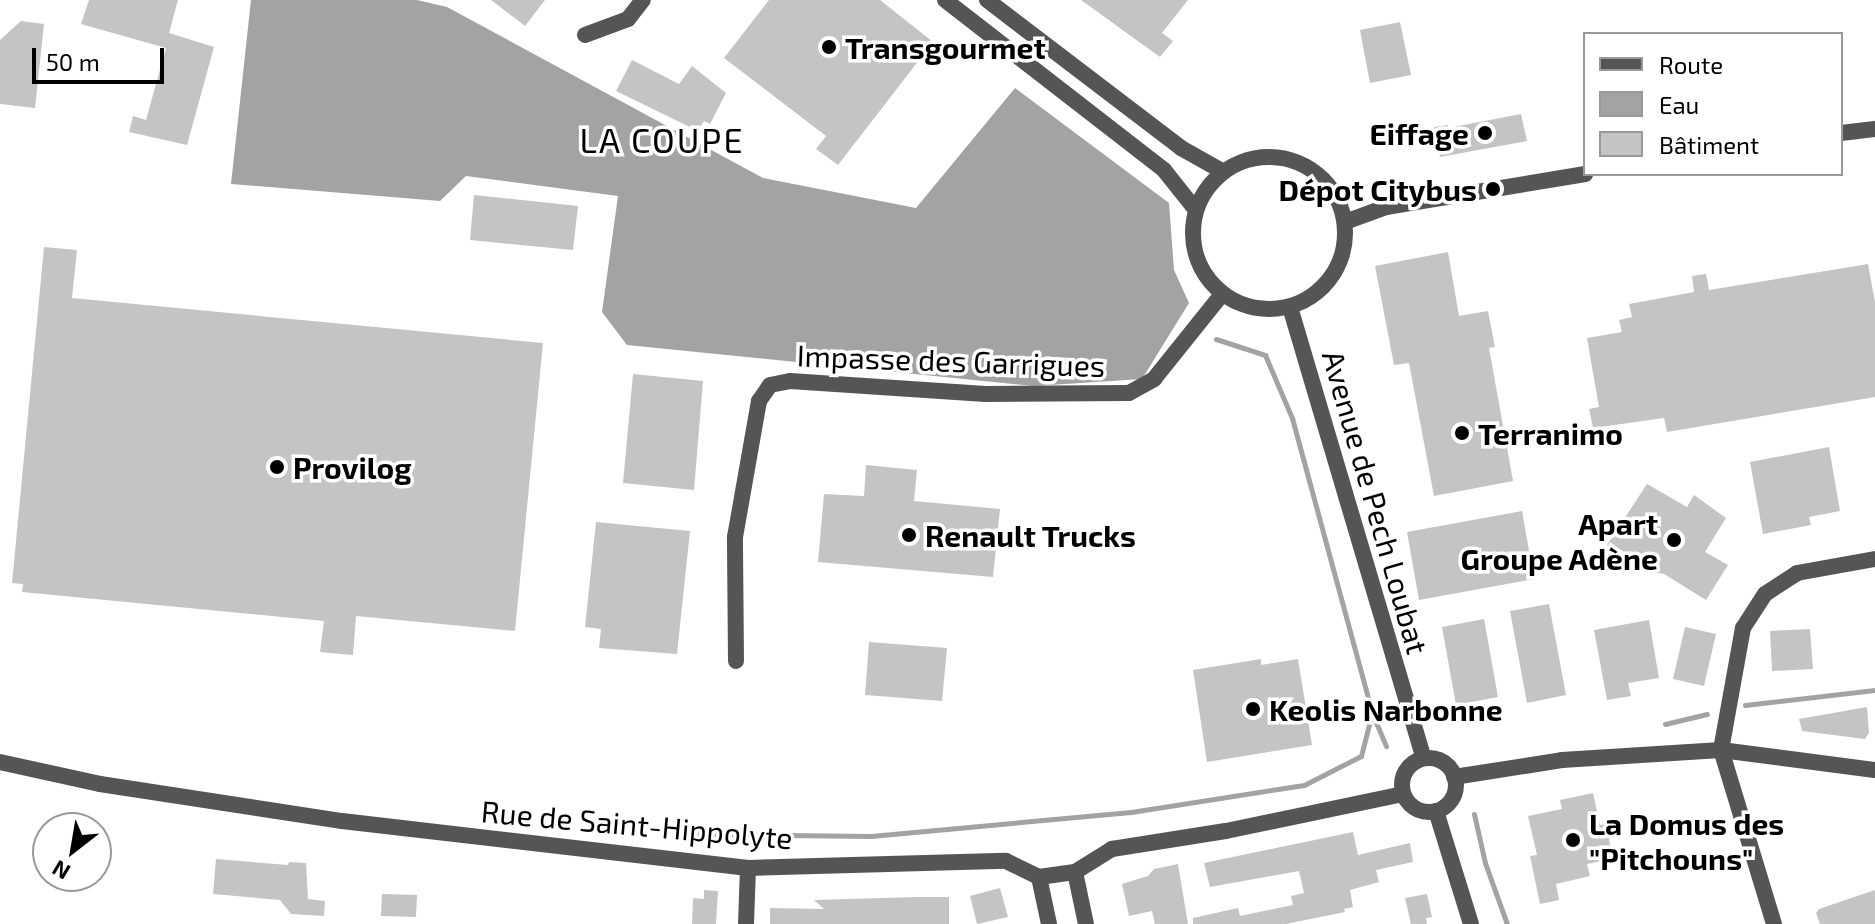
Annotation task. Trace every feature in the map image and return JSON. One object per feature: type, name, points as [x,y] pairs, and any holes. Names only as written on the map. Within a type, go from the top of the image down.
[{"type":"street","points":[[585,35],[628,19],[643,0]]},
{"type":"street","points":[[945,0],[1164,170],[1195,209]]},
{"type":"street","points":[[987,0],[1181,148],[1222,171]]},
{"type":"street","points":[[1843,133],[1875,129]]},
{"type":"street","points":[[1272,155],[1298,161],[1320,175],[1337,196],[1345,222],[1345,244],[1339,265],[1327,283],[1310,298],[1290,307],[1266,309],[1243,305],[1222,294],[1205,277],[1195,256],[1191,232],[1195,209],[1222,171],[1245,159],[1272,155]]},
{"type":"street","points":[[1345,222],[1386,207],[1583,174]]},
{"type":"street","name":"Impasse des Garrigues","points":[[736,661],[735,537],[759,401],[770,385],[790,381],[986,394],[1129,393],[1154,379],[1222,294]]},
{"type":"street","name":"Avenue de Pech Loubat","points":[[1290,307],[1424,758]]},
{"type":"street","points":[[1774,924],[1721,750],[1743,628],[1765,594],[1797,573],[1875,559]]},
{"type":"street","points":[[1454,777],[1562,760],[1721,750],[1875,770]]},
{"type":"street","points":[[1424,758],[1439,760],[1454,777],[1454,794],[1436,811],[1420,811],[1403,794],[1401,785],[1408,768],[1424,758]]},
{"type":"street","name":"Rue de Saint-Hippolyte","points":[[0,762],[100,784],[342,821],[748,868],[1006,861],[1039,877]]},
{"type":"street","points":[[1049,924],[1039,877],[1075,872],[1112,849],[1226,831],[1403,794]]},
{"type":"street","points":[[1436,811],[1471,924]]},
{"type":"street","points":[[746,924],[748,868]]},
{"type":"street","points":[[1075,872],[1086,924]]},
{"type":"water","points":[[251,0],[417,0],[447,7],[763,178],[916,208],[1015,88],[1169,203],[1174,270],[1189,303],[1142,379],[1034,386],[627,345],[602,312],[618,196],[466,176],[440,201],[231,184]]},
{"type":"building","points":[[89,0],[178,0],[169,33],[214,47],[187,145],[129,132],[133,116],[146,120],[166,48],[81,24]]},
{"type":"building","points":[[491,0],[545,0],[525,26]]},
{"type":"building","points":[[769,0],[880,0],[933,42],[838,165],[816,149],[826,136],[724,58]]},
{"type":"building","points":[[1081,0],[1188,0],[1162,33],[1173,41],[1160,57]]},
{"type":"building","points":[[21,21],[44,24],[35,108],[0,104],[0,40]]},
{"type":"building","points":[[1400,22],[1411,75],[1370,83],[1360,30]]},
{"type":"building","points":[[632,60],[679,84],[692,66],[726,93],[710,124],[704,121],[698,131],[616,91]]},
{"type":"building","points":[[1521,114],[1527,141],[1440,157],[1434,127],[1448,125],[1448,128]]},
{"type":"building","points":[[474,195],[578,206],[573,250],[470,240]]},
{"type":"building","name":"Provilog","points":[[44,247],[77,250],[72,298],[543,343],[515,631],[356,616],[353,655],[320,652],[324,621],[22,592],[23,584],[12,583]]},
{"type":"building","points":[[1448,252],[1459,316],[1488,311],[1495,347],[1489,348],[1513,481],[1434,496],[1409,363],[1394,365],[1375,266]]},
{"type":"building","points":[[1868,264],[1875,302],[1875,397],[1667,432],[1664,418],[1593,428],[1589,409],[1599,407],[1587,338],[1622,332],[1619,320],[1632,317],[1629,304],[1694,292],[1692,276],[1706,274],[1709,290]]},
{"type":"building","points":[[633,374],[703,381],[694,490],[623,483]]},
{"type":"building","points":[[1829,447],[1840,511],[1809,517],[1811,525],[1763,534],[1750,462]]},
{"type":"building","name":"Renault Trucks","points":[[866,465],[917,470],[914,501],[1000,509],[993,577],[818,562],[824,494],[864,496]]},
{"type":"building","points":[[1647,484],[1687,507],[1694,495],[1726,518],[1705,552],[1728,565],[1706,600],[1664,574],[1597,560]]},
{"type":"building","points":[[1522,511],[1534,579],[1419,600],[1407,532]]},
{"type":"building","points":[[596,522],[690,531],[677,654],[599,648],[601,629],[585,627]]},
{"type":"building","points":[[1549,604],[1566,695],[1527,703],[1510,611]]},
{"type":"building","points":[[1484,619],[1498,697],[1456,705],[1442,627]]},
{"type":"building","points":[[1649,620],[1659,678],[1628,683],[1631,696],[1607,700],[1594,630]]},
{"type":"building","points":[[1685,627],[1716,634],[1704,686],[1673,679]]},
{"type":"building","points":[[1810,629],[1813,669],[1772,671],[1770,631]]},
{"type":"building","points":[[869,642],[947,648],[942,701],[865,695]]},
{"type":"building","name":"Keolis Narbonne","points":[[1261,659],[1261,665],[1298,659],[1312,745],[1207,762],[1193,670]]},
{"type":"building","points":[[1867,707],[1869,733],[1865,739],[1802,731],[1799,719]]},
{"type":"building","points":[[1593,793],[1600,825],[1606,824],[1613,859],[1587,864],[1590,876],[1556,884],[1559,900],[1540,904],[1530,856],[1537,855],[1528,816],[1562,809],[1560,800]]},
{"type":"building","points":[[1353,832],[1358,855],[1410,843],[1413,862],[1376,870],[1379,882],[1350,890],[1353,907],[1344,909],[1345,912],[1286,924],[1193,924],[1193,918],[1238,908],[1240,916],[1293,905],[1291,896],[1304,893],[1299,871],[1210,887],[1204,863]]},
{"type":"building","points":[[216,859],[288,865],[289,862],[306,863],[308,899],[325,901],[324,916],[291,914],[280,900],[213,894]]},
{"type":"building","points":[[1178,864],[1188,924],[1155,924],[1152,911],[1129,916],[1122,884],[1148,876],[1154,869]]},
{"type":"building","points":[[1000,888],[1008,917],[977,924],[970,896]]},
{"type":"building","points":[[704,890],[718,891],[716,924],[692,924],[693,898],[704,899]]},
{"type":"building","points":[[1875,890],[1875,924],[1820,924],[1816,913],[1819,909]]},
{"type":"building","points":[[382,894],[417,895],[416,917],[381,916]]},
{"type":"building","points":[[1427,894],[1432,917],[1426,918],[1427,924],[1411,924],[1405,898]]},
{"type":"building","points":[[949,897],[949,924],[770,924],[770,908],[824,909],[814,900]]},
{"type":"waterway","points":[[1216,339],[1265,355],[1292,418],[1372,713],[1386,746]]},
{"type":"waterway","points":[[1745,705],[1875,690]]},
{"type":"waterway","points":[[699,834],[871,836],[1131,812],[1304,785],[1361,756],[1372,713]]},
{"type":"waterway","points":[[1665,724],[1707,714]]},
{"type":"waterway","points":[[1474,814],[1485,863],[1507,924]]},
{"type":"place","name":"Transgourmet","points":[[829,47]]},
{"type":"place","name":"Eiffage","points":[[1485,133]]},
{"type":"place","name":"Dépot Citybus","points":[[1493,189]]},
{"type":"place","name":"Terranimo","points":[[1462,433]]},
{"type":"place","name":"Provilog","points":[[277,467]]},
{"type":"place","name":"Renault Trucks","points":[[909,535]]},
{"type":"place","name":"Apart Groupe Adène","points":[[1674,540]]},
{"type":"place","name":"Keolis Narbonne","points":[[1253,709]]},
{"type":"place","name":"La Domus des \"Pitchouns\"","points":[[1573,840]]},
{"type":"district","name":"LA COUPE","points":[[662,140]]}]
